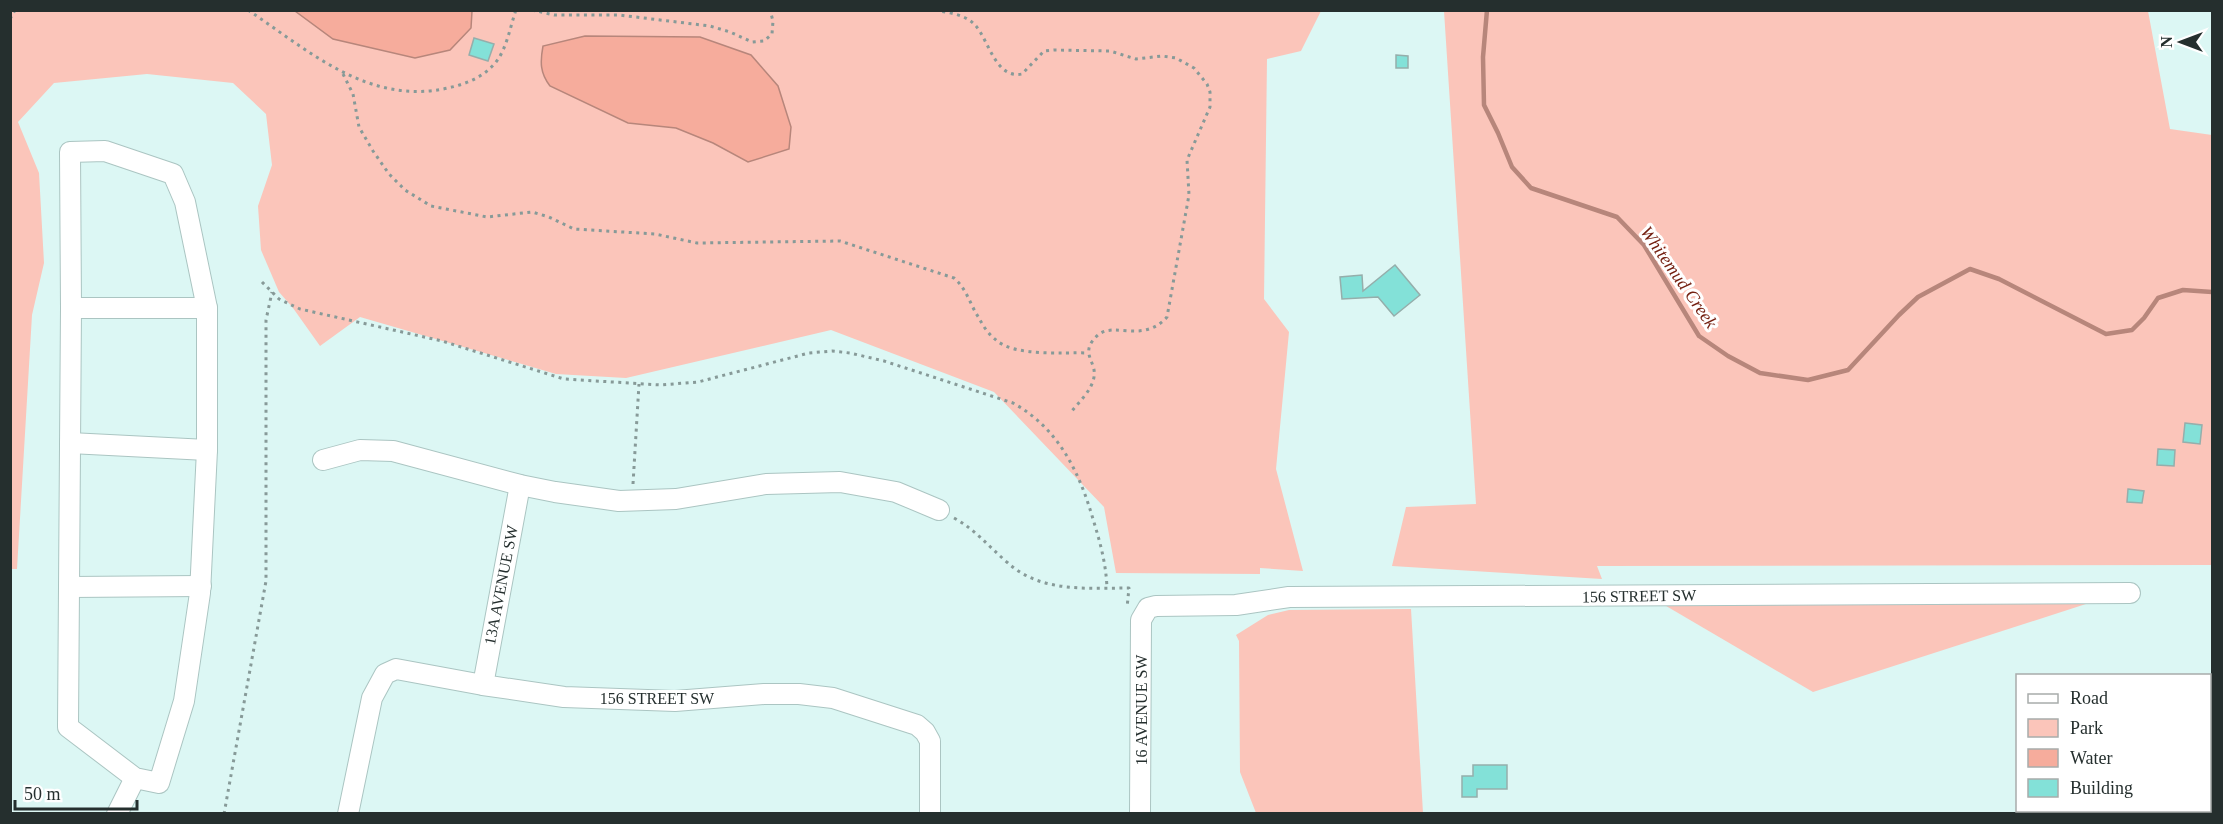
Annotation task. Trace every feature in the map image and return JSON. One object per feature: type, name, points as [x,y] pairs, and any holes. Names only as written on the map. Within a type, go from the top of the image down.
[{"type":"street","points":[[105,151],[173,174],[185,202],[207,308],[207,450],[201,586],[184,701],[159,783],[135,778],[68,727],[70,152],[105,151]]},
{"type":"street","points":[[71,308],[207,308]]},
{"type":"street","points":[[70,443],[207,450]]},
{"type":"street","points":[[323,460],[360,450],[393,451],[520,485],[579,496],[632,501],[676,499],[766,484],[810,481],[872,486],[896,492],[939,510]]},
{"type":"street","name":"13A AVENUE SW","points":[[483,685],[520,485]]},
{"type":"street","points":[[70,587],[201,586]]},
{"type":"street","name":"156 STREET SW","points":[[1148,608],[1236,605],[1289,597],[2130,593]]},
{"type":"street","name":"16 AVENUE SW","points":[[1140,813],[1141,620],[1148,608]]},
{"type":"street","name":"156 STREET SW","points":[[348,813],[372,698],[385,674],[396,669],[564,697],[675,701],[764,694],[800,694],[833,698],[917,725],[925,732],[930,741],[930,813]]},
{"type":"street","points":[[117,813],[135,778]]},
{"type":"path","points":[[10,19],[15,10]]},
{"type":"path","points":[[248,10],[343,74],[360,81],[401,90],[439,90],[457,86],[484,73],[494,64],[503,49],[516,10]]},
{"type":"path","points":[[532,10],[554,15],[619,15],[710,26],[752,42],[764,41],[772,34],[773,21],[770,10]]},
{"type":"path","points":[[935,10],[961,16],[976,25],[997,62],[1010,73],[1017,75],[1026,71],[1044,51],[1110,51],[1136,59],[1162,56],[1176,58],[1194,68],[1207,84],[1210,92],[1211,101],[1187,160],[1189,195],[1167,317],[1155,328],[1148,330],[1102,333],[1090,346],[1088,353],[1094,379],[1071,412]]},
{"type":"path","points":[[343,74],[353,94],[359,127],[373,151],[389,174],[405,190],[431,206],[487,217],[532,212],[574,229],[655,234],[697,243],[840,241],[954,278],[962,286],[987,330],[1002,345],[1039,352],[1088,353]]},
{"type":"path","points":[[262,282],[287,304],[316,314],[442,341],[564,379],[661,385],[699,382],[809,353],[832,351],[884,361],[1013,404],[1032,415],[1047,429],[1068,455],[1076,470],[1102,547],[1106,563],[1107,588]]},
{"type":"path","points":[[224,813],[266,581],[266,320],[272,292]]},
{"type":"path","points":[[632,501],[639,384]]},
{"type":"path","points":[[939,510],[971,528],[1009,565],[1022,574],[1065,588],[1129,588],[1126,609]]},
{"type":"green space","points":[[10,11],[1321,11],[1301,51],[1267,59],[1264,299],[1289,332],[1276,469],[1303,571],[1260,568],[1260,574],[1116,573],[1104,507],[994,392],[831,330],[626,378],[556,374],[360,317],[320,346],[279,292],[261,250],[258,206],[272,165],[266,114],[233,83],[147,74],[54,83],[18,122],[39,173],[44,263],[32,315],[17,569],[11,569]]},
{"type":"green space","points":[[1444,11],[2148,11],[2170,129],[2212,135],[2212,565],[1597,566],[1602,579],[1392,566],[1406,507],[1476,504]]},
{"type":"green space","points":[[1661,603],[2089,603],[1813,692]]},
{"type":"green space","points":[[1411,609],[1423,813],[1256,813],[1240,772],[1239,641],[1236,635],[1268,615],[1289,610]]},
{"type":"water","points":[[295,11],[472,11],[471,28],[450,50],[415,58],[333,39]]},
{"type":"water","points":[[585,36],[700,37],[751,55],[778,86],[791,127],[789,149],[748,162],[713,143],[676,128],[628,123],[550,86],[544,77],[542,67],[543,46]]},
{"type":"building","points":[[474,38],[494,44],[488,61],[469,55]]},
{"type":"building","points":[[1396,55],[1408,56],[1408,68],[1396,68]]},
{"type":"building","points":[[1395,265],[1420,295],[1394,316],[1378,297],[1342,299],[1340,277],[1362,275],[1363,291]]},
{"type":"building","points":[[2185,423],[2202,425],[2200,444],[2183,442]]},
{"type":"building","points":[[2158,449],[2175,450],[2174,466],[2157,465]]},
{"type":"building","points":[[2128,489],[2144,491],[2142,503],[2127,502]]},
{"type":"building","points":[[1473,765],[1507,765],[1507,789],[1477,789],[1477,797],[1462,797],[1462,776],[1473,776]]},
{"type":"waterway","name":"Whitemud Creek","points":[[1487,10],[1483,57],[1484,105],[1512,167],[1531,188],[1617,217],[1644,245],[1699,336],[1728,356],[1760,373],[1808,380],[1848,370],[1918,297],[1970,269],[1999,279],[2106,334],[2132,330],[2158,298],[2183,290],[2212,292]]}]
